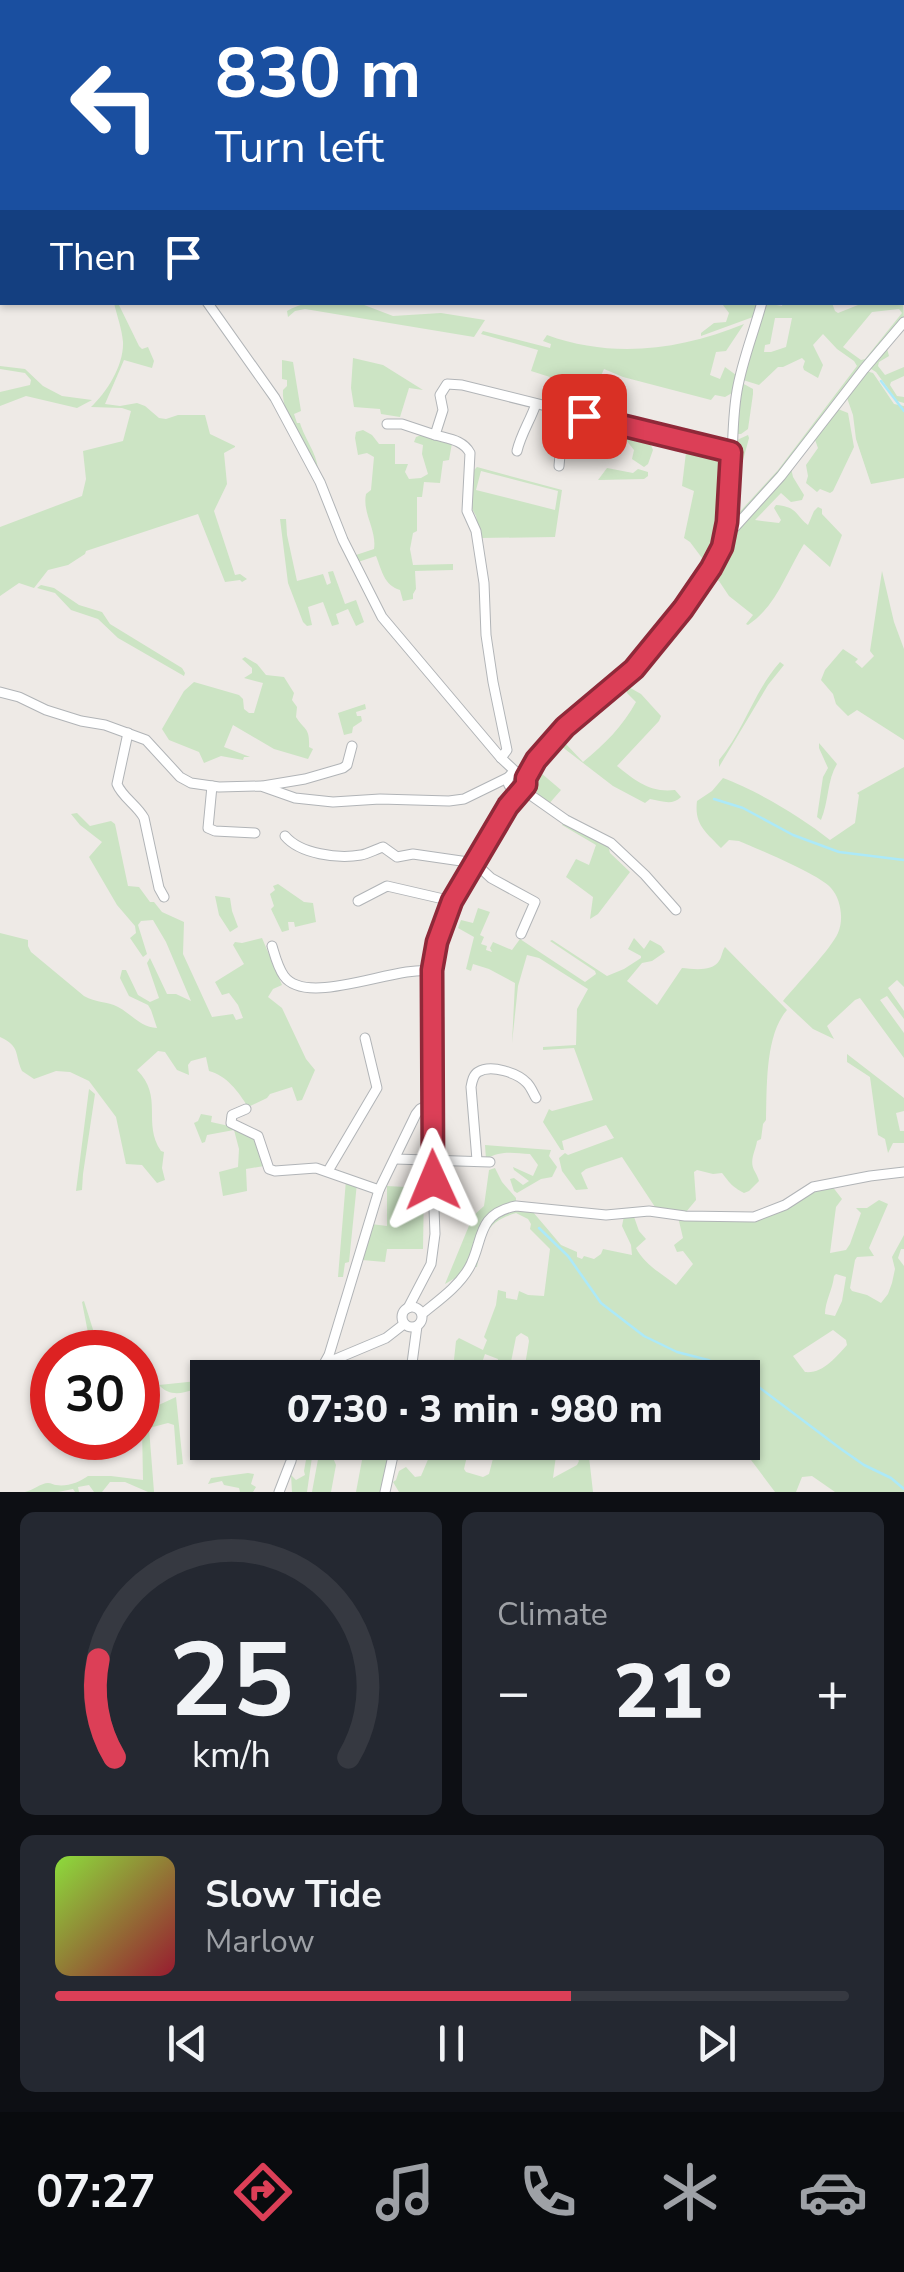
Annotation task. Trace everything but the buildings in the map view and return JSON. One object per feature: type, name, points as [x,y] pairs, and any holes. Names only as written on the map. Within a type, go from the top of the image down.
[{"type":"street","points":[[208,305],[275,398],[320,482],[343,540],[382,617],[517,781],[566,820],[611,843],[676,910]]},
{"type":"street","points":[[334,1360],[412,1329],[422,1320],[414,1297],[434,1251],[432,970],[437,942],[452,901],[508,806],[517,781],[565,727],[616,686],[650,651],[698,588],[716,557],[725,533],[730,497],[737,392],[761,305]]},
{"type":"street","points":[[725,533],[781,476],[904,322]]},
{"type":"street","points":[[435,435],[443,410],[440,395],[447,384],[731,452]]},
{"type":"street","points":[[516,451],[536,404]]},
{"type":"street","points":[[559,466],[564,410]]},
{"type":"street","points":[[387,424],[402,424],[459,442],[470,453],[468,511],[476,531],[495,700],[507,750],[502,759]]},
{"type":"street","points":[[0,692],[146,740],[180,777],[191,783],[260,786],[305,779],[343,768],[352,746]]},
{"type":"street","points":[[128,733],[118,789],[140,809],[144,818],[164,897]]},
{"type":"street","points":[[260,786],[294,798],[332,802],[450,801],[517,781]]},
{"type":"street","points":[[212,786],[208,828],[255,834]]},
{"type":"street","points":[[286,836],[292,844],[328,855],[365,855],[383,847],[396,857],[413,854],[475,863],[491,878],[535,902],[521,934]]},
{"type":"street","points":[[358,901],[387,886],[452,901]]},
{"type":"street","points":[[272,946],[282,974],[288,981],[308,989],[370,980],[395,972],[432,970]]},
{"type":"street","points":[[328,1172],[377,1088],[365,1038]]},
{"type":"street","points":[[477,1160],[470,1087],[474,1076],[490,1069],[507,1071],[526,1081],[536,1098]]},
{"type":"street","points":[[326,1360],[379,1190],[416,1114],[432,1103]]},
{"type":"street","points":[[246,1109],[232,1115],[231,1123],[258,1136],[269,1169],[316,1168],[379,1190]]},
{"type":"street","points":[[395,1159],[490,1162]]},
{"type":"street","points":[[411,1360],[412,1329],[402,1315],[450,1291],[469,1268],[486,1223],[506,1208],[606,1215],[649,1211],[754,1217],[813,1188],[904,1172]]},
{"type":"street","points":[[279,1492],[291,1460]]},
{"type":"street","points":[[385,1492],[392,1460]]},
{"type":"green space","points":[[114,305],[119,305],[139,346],[148,347],[154,361],[152,368],[124,360],[105,404],[137,403],[166,419],[205,415],[210,434],[235,446],[224,453],[227,484],[214,511],[235,575],[247,579],[225,582],[198,514],[86,551],[68,565],[48,570],[34,588],[19,583],[0,596],[0,527],[82,496],[86,479],[83,451],[123,441],[131,411],[91,407],[118,369],[122,337]]},
{"type":"green space","points":[[364,305],[393,316],[441,313],[485,320],[474,337],[305,309],[288,317],[287,311],[295,307]]},
{"type":"green space","points":[[723,305],[757,306],[753,317],[701,336],[714,323],[726,322],[729,313]]},
{"type":"green space","points":[[764,305],[833,305],[838,313],[858,305],[903,305],[904,319],[792,459],[730,527],[737,440],[748,435],[749,438],[735,490],[736,516],[778,470],[857,366],[823,334],[813,345],[823,365],[818,378],[804,370],[802,358],[778,367],[759,385],[743,380]],"holes":[[[899,309],[902,313],[865,359],[843,347],[872,312]],[[775,318],[792,318],[786,347],[764,352],[765,345],[770,344]]]},
{"type":"green space","points":[[744,324],[726,351],[716,352],[710,375],[720,379],[725,367],[736,375],[732,393],[725,397],[715,395],[711,400],[604,369],[594,391],[531,371],[538,350],[481,334],[483,331],[550,348],[551,344],[543,341],[547,335],[621,349],[696,340]]},
{"type":"green space","points":[[886,345],[889,356],[878,366],[885,375],[904,367],[904,376],[890,385],[897,396],[904,397],[904,403],[897,401],[868,367]]},
{"type":"green space","points":[[353,358],[383,365],[423,390],[409,388],[400,417],[381,414],[380,409],[354,407]]},
{"type":"green space","points":[[282,360],[293,362],[301,411],[294,414],[314,454],[318,473],[286,410],[283,390],[287,380],[282,379]]},
{"type":"green space","points":[[0,366],[25,369],[43,386],[62,396],[92,400],[77,408],[26,396],[0,406],[0,392],[30,385],[31,380],[25,373]]},
{"type":"green space","points":[[866,371],[873,373],[894,404],[904,406],[904,478],[871,484],[846,395]]},
{"type":"green space","points":[[742,383],[753,389],[753,394],[748,429],[737,434]]},
{"type":"green space","points":[[838,409],[848,413],[854,447],[833,491],[817,492],[806,483],[806,465],[818,448],[814,437]]},
{"type":"green space","points":[[363,430],[379,444],[395,444],[395,464],[408,464],[405,472],[409,479],[428,474],[423,445],[414,442],[416,437],[424,434],[452,443],[449,460],[443,461],[440,483],[424,482],[422,497],[417,497],[417,531],[413,533],[410,549],[413,565],[453,564],[453,570],[415,571],[413,599],[403,601],[400,590],[384,577],[376,556],[358,562],[356,555],[374,549],[365,501],[371,490],[374,457],[367,453],[358,455],[355,438],[356,432]]},
{"type":"green space","points":[[633,430],[657,435],[650,443],[653,450],[644,467],[632,459],[634,450],[626,440]]},
{"type":"green space","points":[[687,444],[728,457],[724,522],[717,548],[700,579],[633,666],[596,696],[669,615],[702,558],[684,538],[694,491],[682,486]]},
{"type":"green space","points":[[477,467],[562,490],[555,537],[480,538],[470,505],[472,472]],"holes":[[[481,471],[558,491],[555,510],[476,490]]]},
{"type":"green space","points":[[607,468],[633,473],[638,469],[648,472],[648,476],[598,480]]},
{"type":"green space","points":[[791,468],[804,495],[802,500],[791,502],[781,493],[755,520],[779,523],[776,505],[792,509],[808,525],[818,507],[842,535],[830,567],[804,544],[774,599],[748,625],[753,615],[711,576],[729,538]]},
{"type":"green space","points":[[280,519],[286,519],[297,581],[323,574],[327,585],[331,583],[328,572],[333,571],[345,604],[356,600],[364,622],[356,626],[348,609],[336,614],[339,624],[332,626],[323,602],[308,607],[312,625],[303,622],[288,583]]},
{"type":"green space","points":[[882,571],[904,649],[904,740],[857,710],[848,716],[821,680],[843,649],[858,659],[855,662],[862,668],[874,656],[870,651]]},
{"type":"green space","points":[[41,585],[102,612],[110,624],[182,668],[184,676],[118,638],[98,619],[71,610],[55,593],[37,588]]},
{"type":"green space","points":[[245,657],[266,675],[284,677],[294,693],[296,717],[313,749],[308,759],[274,749],[233,725],[224,747],[250,757],[243,760],[221,756],[204,763],[199,752],[169,740],[162,729],[184,691],[194,682],[239,695],[244,709],[254,713],[263,683],[244,678],[252,673],[242,659]]},
{"type":"green space","points":[[780,662],[784,665],[719,767],[719,760]]},
{"type":"green space","points":[[625,685],[641,694],[661,716],[617,766],[644,785],[675,790],[681,797],[670,802],[650,799],[645,803],[613,786],[561,746],[541,773],[561,790],[548,805],[533,785],[534,771],[558,747],[560,737],[620,688],[619,695],[565,743],[583,762],[598,749],[636,702]]},
{"type":"green space","points":[[365,704],[366,709],[356,712],[362,721],[353,727],[352,733],[344,735],[338,713]]},
{"type":"green space","points":[[819,743],[837,764],[821,820],[817,817],[828,768]]},
{"type":"green space","points":[[904,767],[904,987],[897,980],[888,988],[904,1011],[904,1019],[887,996],[880,1000],[904,1033],[904,1058],[860,998],[827,1026],[834,1039],[813,1029],[783,1001],[838,933],[841,916],[837,898],[815,876],[739,841],[729,840],[721,848],[702,828],[697,801],[723,778],[779,805],[830,840],[855,823],[857,793]]},
{"type":"green space","points":[[77,813],[90,826],[111,821],[115,824],[128,886],[139,887],[162,912],[184,922],[183,954],[212,1017],[233,1014],[236,1020],[243,1018],[229,993],[222,995],[215,982],[244,964],[235,942],[262,938],[282,985],[268,997],[282,1008],[315,1070],[302,1100],[297,1101],[292,1087],[248,1107],[232,1085],[209,1071],[206,1057],[191,1061],[189,1075],[177,1070],[165,1052],[158,1051],[137,1070],[149,1090],[153,1130],[164,1152],[165,1180],[157,1183],[142,1165],[126,1164],[116,1117],[89,1081],[70,1072],[56,1071],[34,1079],[22,1071],[14,1047],[0,1037],[0,933],[28,940],[31,952],[84,996],[118,1007],[146,1025],[157,1028],[148,1005],[129,996],[120,978],[122,970],[126,970],[138,995],[150,1002],[159,998],[147,963],[150,958],[167,994],[191,1001],[153,920],[138,925],[147,954],[143,957],[130,938],[136,933],[135,926],[117,905],[89,857],[102,842],[71,814]]},
{"type":"green space","points":[[564,822],[608,845],[610,853],[630,872],[590,919],[593,897],[566,877],[576,859],[589,865],[596,845],[562,825]]},
{"type":"green space","points":[[278,884],[304,902],[313,903],[316,922],[295,927],[294,922],[288,922],[289,930],[282,932],[271,909],[274,906],[270,894]]},
{"type":"green space","points":[[215,896],[230,898],[238,927],[230,932],[219,915]]},
{"type":"green space","points":[[478,908],[490,912],[480,935],[486,950],[492,952],[493,942],[512,950],[520,939],[585,982],[595,971],[550,941],[607,976],[641,958],[628,949],[634,938],[644,949],[650,940],[665,952],[642,963],[627,981],[657,1005],[682,968],[712,967],[725,947],[787,1010],[771,1047],[766,1120],[752,1159],[759,1181],[749,1191],[744,1193],[736,1188],[722,1173],[697,1170],[696,1200],[686,1212],[655,1207],[622,1157],[586,1169],[581,1173],[588,1189],[576,1190],[562,1171],[559,1158],[614,1138],[606,1125],[562,1141],[561,1150],[543,1122],[549,1109],[593,1100],[574,1048],[543,1047],[576,1045],[577,1009],[588,989],[539,958],[527,955],[518,986],[512,1043],[515,983],[473,964],[471,971],[466,969],[474,937],[458,928],[461,920],[473,923]]},
{"type":"green space","points":[[847,1054],[904,1098],[904,1111],[896,1113],[900,1131],[904,1131],[904,1143],[893,1143],[888,1153],[885,1139],[878,1135],[870,1077],[847,1062]]},
{"type":"green space","points":[[89,1089],[95,1094],[82,1190],[76,1191]]},
{"type":"green space","points":[[201,1114],[212,1116],[211,1122],[229,1126],[256,1138],[264,1166],[246,1169],[247,1191],[223,1196],[219,1172],[238,1167],[234,1130],[207,1135],[202,1143],[194,1123]]},
{"type":"green space","points":[[485,1145],[551,1150],[549,1156],[557,1167],[552,1177],[517,1193],[510,1179],[523,1185],[529,1181],[513,1167],[533,1176],[538,1165],[530,1154],[502,1153],[486,1159]]},
{"type":"green space","points":[[495,1168],[516,1203],[478,1233],[462,1274],[445,1284],[473,1216],[484,1206],[489,1170]]},
{"type":"green space","points":[[346,1180],[357,1183],[349,1262],[345,1263],[343,1277],[338,1277]]},
{"type":"green space","points":[[387,1186],[424,1188],[423,1249],[387,1249],[385,1262],[362,1260],[371,1224],[387,1226]]},
{"type":"green space","points":[[832,1186],[842,1199],[836,1207],[830,1253],[846,1250],[850,1244],[861,1213],[856,1208],[867,1208],[879,1200],[888,1204],[869,1248],[874,1256],[857,1257],[850,1288],[881,1303],[892,1283],[892,1257],[904,1235],[904,1249],[898,1258],[904,1266],[904,1492],[835,1492],[812,1476],[802,1477],[796,1492],[775,1492],[751,1460],[760,1460],[760,1360],[526,1360],[529,1341],[521,1333],[516,1337],[511,1360],[498,1360],[485,1354],[483,1360],[454,1360],[459,1338],[483,1350],[498,1290],[506,1292],[506,1298],[517,1300],[519,1291],[544,1296],[550,1249],[530,1229],[528,1219],[516,1213],[498,1221],[487,1232],[477,1267],[472,1267],[480,1243],[491,1223],[507,1211],[533,1212],[561,1245],[577,1252],[582,1259],[594,1259],[603,1249],[632,1255],[622,1226],[624,1216],[633,1214],[646,1239],[636,1248],[639,1254],[676,1285],[693,1264],[674,1245],[683,1238],[678,1217],[745,1221],[812,1190]],"holes":[[[834,1276],[846,1277],[835,1316],[825,1314]],[[833,1330],[847,1345],[834,1359],[812,1372],[805,1372],[793,1356]]]},
{"type":"green space","points":[[84,1301],[93,1330],[87,1330]]},
{"type":"green space","points":[[190,1382],[190,1391],[170,1392],[160,1385]]},
{"type":"green space","points":[[176,1397],[183,1464],[177,1465],[174,1425],[160,1425],[160,1404]]},
{"type":"green space","points":[[143,1460],[152,1460],[154,1492],[125,1482],[110,1482],[102,1492],[94,1492],[89,1485],[78,1487],[79,1492],[25,1492],[45,1483],[69,1485],[88,1476],[143,1480]]},
{"type":"green space","points":[[306,1460],[312,1460],[307,1492],[292,1492],[291,1475],[296,1480],[305,1475]]},
{"type":"green space","points":[[318,1460],[334,1460],[331,1492],[312,1492]]},
{"type":"green space","points":[[362,1460],[388,1460],[380,1492],[356,1492]]},
{"type":"green space","points":[[428,1460],[466,1460],[466,1472],[483,1477],[489,1474],[493,1460],[555,1460],[553,1478],[577,1465],[578,1460],[589,1460],[593,1492],[399,1492],[393,1482],[406,1467],[415,1477],[421,1476]]},
{"type":"green space","points":[[254,1474],[253,1492],[240,1492],[222,1481],[208,1484],[211,1478]]},
{"type":"waterway","points":[[881,381],[904,411]]},
{"type":"waterway","points":[[714,799],[743,808],[793,835],[839,852],[904,860]]},
{"type":"waterway","points":[[539,1228],[568,1256],[601,1303],[644,1336],[733,1371],[904,1489]]},
{"type":"route","points":[[433,1180],[432,970],[452,901],[508,806],[526,785],[536,760],[565,727],[634,669],[698,588],[722,547],[727,522],[731,452],[584,416]]}]
